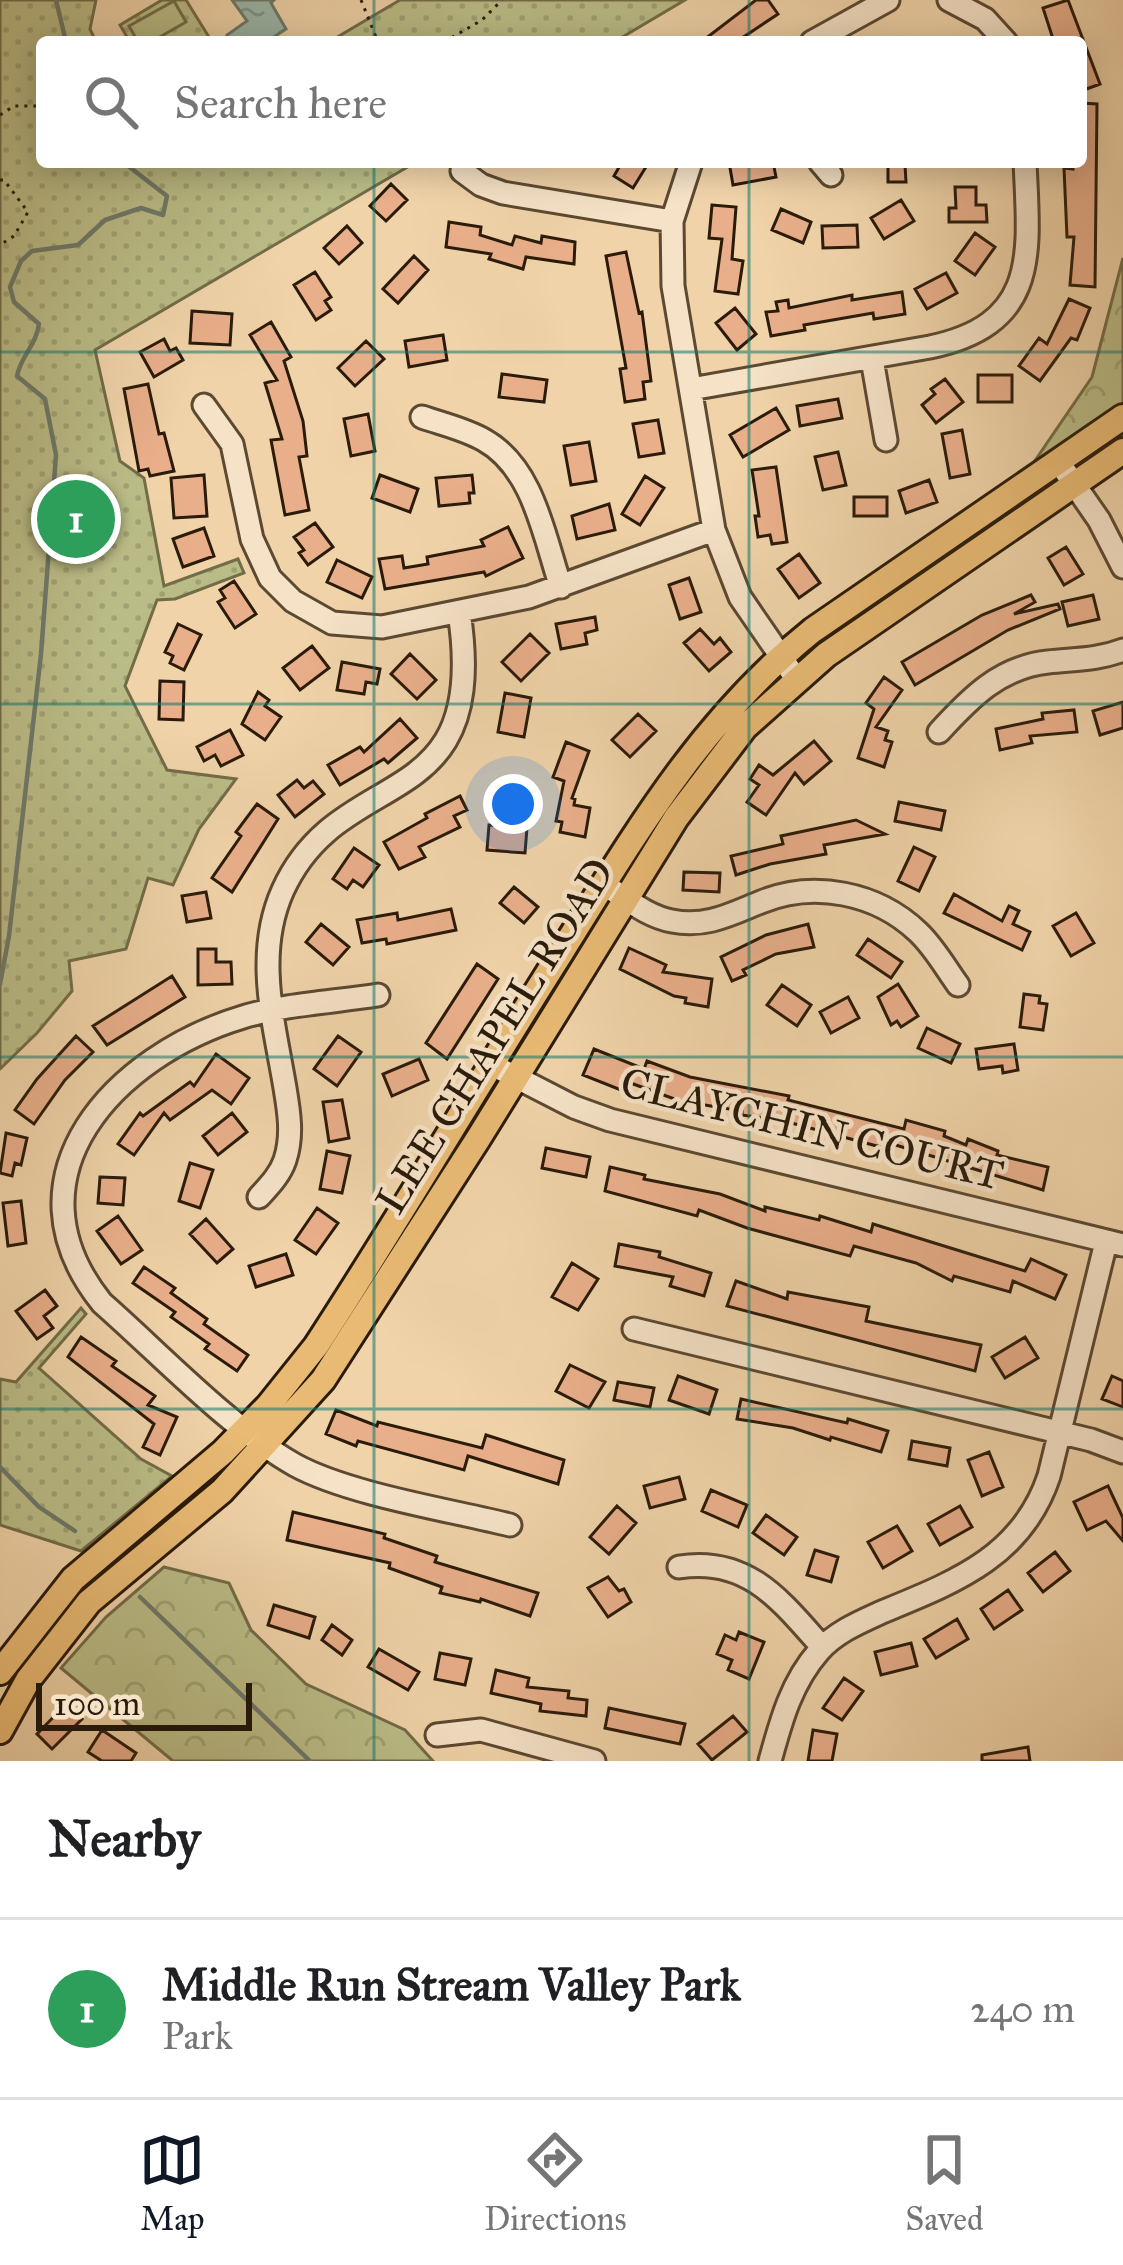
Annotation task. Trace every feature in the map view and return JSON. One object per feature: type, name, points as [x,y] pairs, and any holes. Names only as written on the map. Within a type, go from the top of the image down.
[{"type":"main road","name":"LEE CHAPEL ROAD","points":[[0,1672],[73,1579],[246,1430],[316,1346],[603,884],[694,747],[780,656],[1123,417]]},
{"type":"main road","name":"LEE CHAPEL ROAD","points":[[0,1731],[28,1680],[89,1602],[196,1514],[267,1446],[344,1351],[720,756],[796,680],[1123,451]]},
{"type":"street","points":[[823,36],[888,0]]},
{"type":"street","points":[[949,0],[986,19],[1001,36]]},
{"type":"street","points":[[689,168],[672,221],[673,286],[715,530],[740,597],[796,680]]},
{"type":"street","points":[[691,389],[956,342],[979,332],[1003,314],[1023,280],[1028,260],[1025,168]]},
{"type":"street","points":[[462,171],[503,193],[672,221]]},
{"type":"street","points":[[872,358],[886,440]]},
{"type":"street","points":[[205,405],[232,444],[259,558],[270,578],[293,601],[332,623],[359,628],[459,612],[561,587],[715,530]]},
{"type":"street","points":[[422,417],[482,439],[512,463],[529,490],[561,587]]},
{"type":"street","points":[[1058,460],[1099,520],[1123,567]]},
{"type":"street","points":[[259,1197],[279,1173],[290,1132],[266,963],[269,931],[292,874],[329,832],[417,775],[445,742],[455,722],[466,666],[459,612]]},
{"type":"street","points":[[939,732],[978,691],[1011,671],[1043,662],[1103,658],[1123,650]]},
{"type":"street","points":[[603,884],[659,919],[693,923],[721,919],[776,897],[843,893],[877,904],[908,922],[958,985]]},
{"type":"street","points":[[378,995],[244,1017],[178,1044],[112,1088],[77,1128],[63,1159],[58,1194],[66,1249],[92,1292],[246,1430],[297,1467],[511,1525]]},
{"type":"street","name":"CLAYCHIN COURT","points":[[491,1064],[610,1120],[1114,1244]]},
{"type":"street","points":[[770,1761],[789,1699],[822,1647],[859,1622],[959,1580],[998,1555],[1034,1513],[1049,1476],[1114,1244]]},
{"type":"street","points":[[634,1329],[1060,1432],[1123,1452]]},
{"type":"street","points":[[679,1567],[705,1563],[748,1577],[783,1603],[822,1647]]},
{"type":"street","points":[[436,1735],[481,1730],[594,1761]]},
{"type":"path","points":[[361,0],[376,36]]},
{"type":"path","points":[[454,36],[482,20],[502,0]]},
{"type":"path","points":[[0,115],[14,106],[36,106]]},
{"type":"path","points":[[0,180],[28,212],[14,236],[0,245]]},
{"type":"green space","points":[[0,0],[96,0],[90,29],[93,36],[36,36],[36,168],[406,168],[95,350],[120,461],[144,478],[164,586],[238,559],[244,573],[175,599],[157,600],[125,686],[167,770],[236,779],[199,829],[173,885],[148,878],[126,949],[69,961],[72,991],[0,1069]]},
{"type":"green space","points":[[162,0],[186,0],[208,36],[126,36],[120,25]]},
{"type":"green space","points":[[400,0],[685,0],[624,36],[339,36]]},
{"type":"green space","points":[[174,1],[186,22],[162,36],[135,36],[129,26]]},
{"type":"green space","points":[[1123,258],[1123,405],[1019,484],[1092,377]]},
{"type":"green space","points":[[81,1308],[86,1314],[39,1368],[141,1459],[172,1476],[81,1551],[0,1525],[0,1379],[16,1382]]},
{"type":"green space","points":[[164,1567],[229,1583],[251,1630],[306,1684],[405,1730],[433,1761],[173,1761],[61,1668],[106,1617]]},
{"type":"water","points":[[232,0],[274,0],[271,3],[286,29],[275,36],[228,36],[247,21]]},
{"type":"building","points":[[756,0],[768,0],[778,14],[745,36],[709,36]]},
{"type":"building","points":[[1068,0],[1082,36],[1052,36],[1043,8]]},
{"type":"building","points":[[1087,50],[1100,84],[1087,89]]},
{"type":"building","points":[[1087,103],[1097,104],[1095,287],[1070,285],[1074,237],[1067,237],[1064,168],[1087,168]]},
{"type":"building","points":[[619,168],[645,168],[633,188],[614,176]]},
{"type":"building","points":[[730,168],[774,168],[776,177],[733,185]]},
{"type":"building","points":[[888,168],[905,168],[906,182],[888,182]]},
{"type":"building","points":[[391,184],[407,200],[386,221],[370,206]]},
{"type":"building","points":[[955,187],[976,187],[976,205],[986,205],[987,222],[949,222],[949,208],[956,208]]},
{"type":"building","points":[[901,200],[914,221],[884,239],[871,218]]},
{"type":"building","points":[[712,205],[736,207],[732,259],[743,261],[738,294],[715,291],[722,239],[709,238]]},
{"type":"building","points":[[781,209],[811,222],[803,243],[772,230]]},
{"type":"building","points":[[449,222],[481,227],[480,235],[512,245],[515,236],[541,243],[542,236],[575,242],[574,264],[526,257],[523,269],[489,259],[491,254],[446,247]]},
{"type":"building","points":[[857,225],[858,247],[823,248],[822,226]]},
{"type":"building","points":[[347,226],[362,243],[339,264],[324,248]]},
{"type":"building","points":[[975,233],[995,247],[975,275],[955,261]]},
{"type":"building","points":[[626,252],[642,312],[651,381],[643,382],[645,399],[625,402],[620,369],[626,368],[606,256]]},
{"type":"building","points":[[414,256],[428,270],[398,303],[383,289]]},
{"type":"building","points":[[315,272],[331,297],[325,301],[331,310],[316,320],[294,285]]},
{"type":"building","points":[[946,273],[957,293],[927,309],[915,289]]},
{"type":"building","points":[[902,292],[905,314],[874,319],[873,313],[771,336],[766,312],[778,311],[776,302],[788,300],[789,308],[852,295],[852,300]]},
{"type":"building","points":[[1069,299],[1090,308],[1077,340],[1071,338],[1040,381],[1019,366],[1039,338],[1047,344]]},
{"type":"building","points":[[735,308],[756,334],[737,350],[716,323]]},
{"type":"building","points":[[192,311],[232,314],[230,345],[190,343]]},
{"type":"building","points":[[271,322],[291,357],[284,361],[303,421],[307,456],[299,457],[309,510],[285,515],[271,440],[282,439],[265,383],[277,380],[250,335]]},
{"type":"building","points":[[443,335],[447,360],[409,367],[405,341]]},
{"type":"building","points":[[164,339],[170,351],[176,348],[183,360],[154,377],[140,352]]},
{"type":"building","points":[[366,341],[384,359],[355,386],[338,368]]},
{"type":"building","points":[[502,374],[547,380],[544,402],[499,397]]},
{"type":"building","points":[[978,375],[1012,375],[1012,402],[978,402]]},
{"type":"building","points":[[945,379],[963,402],[936,423],[922,405],[935,394],[931,389]]},
{"type":"building","points":[[148,384],[159,434],[164,433],[174,471],[150,476],[148,469],[139,471],[124,389]]},
{"type":"building","points":[[838,399],[842,418],[800,426],[797,406]]},
{"type":"building","points":[[776,408],[789,430],[743,457],[730,435]]},
{"type":"building","points":[[368,414],[375,451],[351,456],[344,419]]},
{"type":"building","points":[[658,420],[664,453],[639,457],[633,424]]},
{"type":"building","points":[[962,430],[970,474],[950,478],[942,434]]},
{"type":"building","points":[[589,442],[596,481],[571,485],[564,446]]},
{"type":"building","points":[[838,452],[846,485],[823,490],[815,457]]},
{"type":"building","points":[[776,467],[787,542],[772,544],[770,535],[758,537],[752,470]]},
{"type":"building","points":[[204,475],[207,516],[174,518],[171,478]]},
{"type":"building","points":[[380,475],[418,489],[410,512],[372,498]]},
{"type":"building","points":[[472,475],[470,503],[439,506],[436,478]]},
{"type":"building","points":[[645,476],[664,488],[640,525],[622,514]]},
{"type":"building","points":[[929,480],[937,502],[906,513],[899,491]]},
{"type":"building","points":[[854,497],[887,497],[887,516],[854,516]]},
{"type":"building","points":[[609,504],[615,530],[577,539],[572,516]]},
{"type":"building","points":[[315,523],[333,547],[308,565],[294,537]]},
{"type":"building","points":[[508,527],[523,558],[486,576],[484,572],[385,589],[379,559],[402,556],[404,568],[428,564],[427,557],[484,546],[481,540]]},
{"type":"building","points":[[204,528],[214,556],[183,567],[173,539]]},
{"type":"building","points":[[1066,547],[1083,574],[1064,585],[1048,558]]},
{"type":"building","points":[[799,554],[820,583],[799,598],[778,569]]},
{"type":"building","points":[[337,560],[372,577],[362,598],[327,582]]},
{"type":"building","points":[[689,578],[701,612],[680,619],[669,585]]},
{"type":"building","points":[[234,581],[256,614],[235,628],[218,602],[225,598],[220,590]]},
{"type":"building","points":[[1031,595],[1035,602],[1014,614],[1058,604],[1060,609],[1008,630],[915,685],[902,662],[982,615]]},
{"type":"building","points":[[1093,595],[1099,619],[1068,626],[1062,602]]},
{"type":"building","points":[[595,617],[597,630],[585,633],[587,644],[561,649],[556,624]]},
{"type":"building","points":[[178,624],[201,635],[184,670],[170,663],[173,656],[165,652]]},
{"type":"building","points":[[700,629],[714,644],[720,638],[731,652],[709,671],[684,643]]},
{"type":"building","points":[[530,634],[549,653],[521,681],[502,662]]},
{"type":"building","points":[[312,646],[329,668],[300,690],[283,668]]},
{"type":"building","points":[[410,654],[436,680],[417,699],[391,674]]},
{"type":"building","points":[[342,662],[380,669],[377,684],[366,682],[364,694],[337,690]]},
{"type":"building","points":[[884,677],[902,690],[876,727],[888,731],[885,740],[892,742],[884,767],[858,758],[874,709],[866,703]]},
{"type":"building","points":[[160,681],[184,682],[183,720],[159,719]]},
{"type":"building","points":[[258,692],[269,700],[265,706],[281,717],[265,740],[242,724]]},
{"type":"building","points":[[505,693],[531,698],[524,737],[498,732]]},
{"type":"building","points":[[1123,702],[1123,728],[1100,735],[1093,711]]},
{"type":"building","points":[[1074,710],[1077,732],[1030,736],[1032,743],[1000,750],[996,729],[1043,719],[1042,713]]},
{"type":"building","points":[[638,714],[656,731],[630,757],[612,740]]},
{"type":"building","points":[[400,719],[417,738],[388,763],[384,759],[340,785],[328,765],[360,747],[364,752]]},
{"type":"building","points":[[230,730],[243,755],[221,766],[215,755],[204,761],[197,747]]},
{"type":"building","points":[[814,741],[831,761],[804,784],[795,773],[766,815],[747,802],[759,785],[750,779],[759,765],[773,775]]},
{"type":"building","points":[[566,742],[589,751],[572,798],[574,805],[590,808],[585,837],[560,832],[562,822],[556,821],[564,781],[553,777]]},
{"type":"building","points":[[297,780],[304,788],[313,781],[324,794],[295,817],[278,795]]},
{"type":"building","points":[[460,796],[467,810],[454,816],[460,827],[419,847],[425,857],[399,869],[384,842]]},
{"type":"building","points":[[899,802],[945,811],[941,830],[895,821]]},
{"type":"building","points":[[257,804],[278,819],[232,892],[212,878]]},
{"type":"building","points":[[856,820],[885,834],[824,845],[826,854],[736,875],[731,856],[783,844],[781,836]]},
{"type":"building","points":[[489,825],[527,828],[525,853],[487,850]]},
{"type":"building","points":[[914,847],[935,857],[919,891],[898,881]]},
{"type":"building","points":[[354,848],[379,865],[363,887],[353,880],[347,889],[333,879]]},
{"type":"building","points":[[684,872],[720,873],[719,892],[683,890]]},
{"type":"building","points":[[514,887],[538,907],[524,923],[500,903]]},
{"type":"building","points":[[206,892],[211,918],[187,922],[182,896]]},
{"type":"building","points":[[954,894],[1002,921],[1009,906],[1019,911],[1013,924],[1030,932],[1022,950],[944,913]]},
{"type":"building","points":[[451,909],[456,930],[387,944],[386,939],[362,943],[357,920],[397,913],[398,920]]},
{"type":"building","points":[[1076,913],[1094,943],[1071,956],[1053,926]]},
{"type":"building","points":[[321,924],[349,947],[333,965],[306,942]]},
{"type":"building","points":[[808,924],[814,947],[776,954],[743,970],[746,975],[732,981],[721,957],[766,935]]},
{"type":"building","points":[[868,939],[902,962],[891,978],[857,955]]},
{"type":"building","points":[[629,948],[666,965],[663,972],[712,979],[708,1007],[685,1003],[686,998],[620,969]]},
{"type":"building","points":[[198,949],[216,949],[216,962],[231,962],[232,984],[198,985]]},
{"type":"building","points":[[477,964],[498,979],[447,1059],[426,1043]]},
{"type":"building","points":[[172,976],[185,997],[107,1045],[93,1026]]},
{"type":"building","points":[[898,984],[918,1016],[901,1027],[897,1021],[891,1025],[878,997]]},
{"type":"building","points":[[782,985],[811,1005],[797,1026],[767,1005]]},
{"type":"building","points":[[1024,994],[1040,996],[1039,1003],[1047,1004],[1043,1030],[1020,1027]]},
{"type":"building","points":[[848,997],[859,1018],[831,1033],[820,1012]]},
{"type":"building","points":[[927,1028],[960,1044],[951,1063],[918,1048]]},
{"type":"building","points":[[76,1036],[93,1052],[65,1080],[34,1124],[15,1110]]},
{"type":"building","points":[[338,1036],[361,1052],[337,1086],[314,1069]]},
{"type":"building","points":[[1014,1044],[1018,1070],[979,1069],[976,1049]]},
{"type":"building","points":[[594,1049],[644,1069],[647,1061],[690,1077],[789,1096],[788,1100],[904,1129],[906,1120],[945,1131],[944,1136],[966,1145],[968,1139],[998,1151],[997,1155],[1048,1167],[1043,1190],[889,1143],[888,1149],[784,1121],[742,1115],[742,1111],[680,1101],[625,1081],[621,1090],[583,1075]]},
{"type":"building","points":[[216,1054],[249,1078],[231,1104],[212,1090],[170,1120],[164,1113],[134,1155],[118,1144],[140,1113],[143,1116],[190,1082],[194,1086]]},
{"type":"building","points":[[419,1059],[428,1080],[392,1096],[383,1074]]},
{"type":"building","points":[[342,1100],[349,1138],[329,1142],[323,1102]]},
{"type":"building","points":[[232,1113],[247,1132],[218,1155],[203,1136]]},
{"type":"building","points":[[6,1133],[27,1138],[21,1165],[15,1163],[12,1176],[0,1173]]},
{"type":"building","points":[[546,1148],[590,1157],[586,1177],[542,1168]]},
{"type":"building","points":[[327,1151],[350,1156],[342,1193],[320,1189]]},
{"type":"building","points":[[190,1163],[213,1170],[200,1208],[179,1201]]},
{"type":"building","points":[[610,1167],[720,1194],[765,1211],[765,1207],[819,1220],[820,1216],[871,1232],[873,1224],[1025,1271],[1031,1259],[1066,1275],[1055,1299],[1013,1281],[1010,1292],[954,1276],[952,1281],[916,1263],[854,1246],[850,1256],[699,1210],[697,1216],[605,1191]]},
{"type":"building","points":[[100,1177],[125,1178],[123,1205],[98,1203]]},
{"type":"building","points":[[21,1201],[26,1243],[8,1246],[3,1203]]},
{"type":"building","points":[[317,1208],[338,1223],[316,1254],[295,1240]]},
{"type":"building","points":[[118,1216],[142,1250],[121,1264],[97,1231]]},
{"type":"building","points":[[206,1219],[233,1249],[217,1263],[190,1234]]},
{"type":"building","points":[[619,1244],[660,1252],[659,1257],[711,1273],[704,1296],[670,1286],[673,1277],[615,1266]]},
{"type":"building","points":[[286,1254],[293,1275],[256,1287],[249,1266]]},
{"type":"building","points":[[572,1263],[598,1279],[578,1310],[552,1297]]},
{"type":"building","points":[[144,1267],[175,1288],[171,1293],[207,1319],[204,1324],[248,1355],[237,1371],[171,1317],[175,1312],[133,1283]]},
{"type":"building","points":[[736,1281],[787,1299],[788,1292],[869,1307],[866,1321],[981,1345],[975,1371],[727,1306]]},
{"type":"building","points":[[45,1290],[57,1306],[44,1316],[53,1328],[37,1339],[16,1311]]},
{"type":"building","points":[[81,1337],[155,1396],[148,1405],[177,1417],[160,1455],[143,1447],[154,1424],[68,1357]]},
{"type":"building","points":[[1025,1337],[1038,1358],[1005,1378],[992,1357]]},
{"type":"building","points":[[570,1365],[605,1382],[589,1408],[556,1391]]},
{"type":"building","points":[[678,1376],[717,1390],[709,1414],[669,1400]]},
{"type":"building","points":[[1112,1376],[1123,1381],[1123,1407],[1102,1399]]},
{"type":"building","points":[[618,1382],[654,1388],[650,1407],[614,1400]]},
{"type":"building","points":[[741,1399],[888,1431],[881,1452],[793,1428],[737,1419]]},
{"type":"building","points":[[336,1410],[377,1426],[378,1422],[482,1448],[486,1435],[564,1460],[558,1484],[468,1456],[464,1470],[358,1441],[356,1446],[326,1434]]},
{"type":"building","points":[[912,1441],[950,1448],[947,1466],[909,1459]]},
{"type":"building","points":[[989,1452],[1003,1487],[982,1496],[968,1460]]},
{"type":"building","points":[[679,1477],[685,1499],[650,1508],[644,1486]]},
{"type":"building","points":[[1108,1486],[1123,1518],[1123,1541],[1106,1521],[1087,1530],[1074,1502]]},
{"type":"building","points":[[711,1490],[747,1505],[738,1527],[702,1511]]},
{"type":"building","points":[[617,1506],[636,1523],[609,1554],[590,1537]]},
{"type":"building","points":[[960,1506],[972,1527],[940,1545],[928,1524]]},
{"type":"building","points":[[293,1512],[385,1534],[384,1538],[437,1556],[435,1562],[538,1593],[530,1616],[481,1599],[440,1593],[442,1587],[389,1568],[390,1563],[287,1540]]},
{"type":"building","points":[[766,1515],[797,1537],[784,1555],[753,1533]]},
{"type":"building","points":[[897,1526],[912,1551],[883,1568],[868,1542]]},
{"type":"building","points":[[815,1550],[838,1557],[831,1582],[807,1575]]},
{"type":"building","points":[[1055,1552],[1070,1571],[1043,1592],[1028,1573]]},
{"type":"building","points":[[608,1577],[619,1591],[624,1589],[631,1602],[608,1617],[588,1588]]},
{"type":"building","points":[[1008,1590],[1022,1610],[994,1629],[981,1609]]},
{"type":"building","points":[[274,1605],[315,1617],[309,1638],[268,1625]]},
{"type":"building","points":[[957,1619],[968,1639],[936,1658],[924,1639]]},
{"type":"building","points":[[332,1625],[352,1640],[342,1655],[322,1640]]},
{"type":"building","points":[[739,1632],[764,1642],[749,1679],[728,1670],[732,1660],[717,1654],[725,1635],[736,1640]]},
{"type":"building","points":[[911,1643],[917,1666],[881,1675],[875,1652]]},
{"type":"building","points":[[379,1649],[419,1672],[408,1690],[368,1667]]},
{"type":"building","points":[[440,1653],[471,1659],[465,1685],[435,1679]]},
{"type":"building","points":[[496,1670],[529,1678],[527,1687],[569,1691],[568,1698],[587,1700],[586,1716],[540,1711],[541,1704],[491,1693]]},
{"type":"building","points":[[844,1678],[863,1691],[842,1720],[823,1708]]},
{"type":"building","points":[[66,1704],[82,1719],[52,1749],[37,1734]]},
{"type":"building","points":[[609,1708],[685,1724],[680,1744],[605,1728]]},
{"type":"building","points":[[733,1716],[747,1732],[712,1760],[698,1744]]},
{"type":"building","points":[[102,1730],[136,1753],[131,1761],[102,1761],[88,1752]]},
{"type":"building","points":[[813,1730],[837,1734],[832,1761],[808,1761]]},
{"type":"building","points":[[1028,1747],[1030,1761],[982,1761],[982,1755]]},
{"type":"waterway","points":[[56,0],[65,36]]},
{"type":"waterway","points":[[0,984],[41,654],[56,455],[45,399],[17,376],[39,324],[14,302],[10,287],[21,261],[32,251],[78,245],[105,220],[141,208],[163,215],[167,196],[131,168]]},
{"type":"waterway","points":[[0,1467],[39,1507],[75,1531]]},
{"type":"waterway","points":[[140,1597],[310,1761]]},
{"type":"place","name":"Middle Run Stream Valley Park","points":[[76,519]]}]
